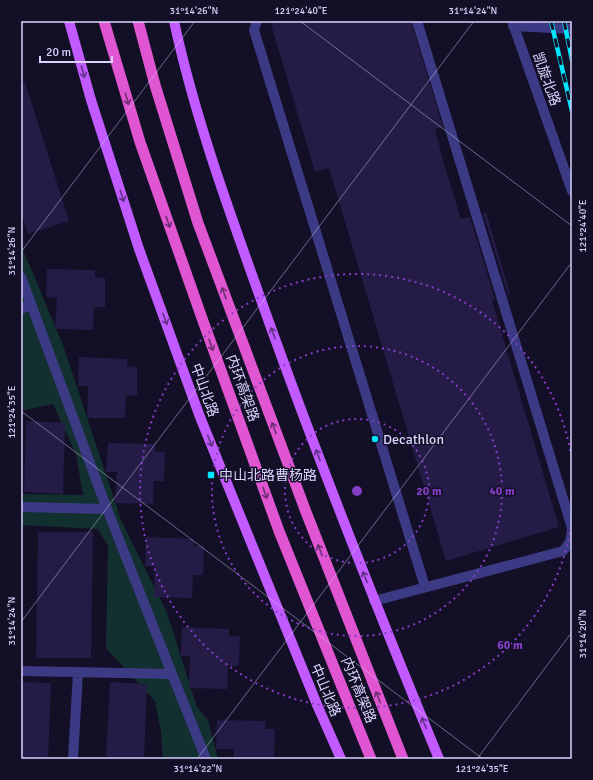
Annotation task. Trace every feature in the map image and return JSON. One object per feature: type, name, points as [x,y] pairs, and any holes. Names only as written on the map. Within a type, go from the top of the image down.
[{"type":"highway","name":"内环高架路","points":[[104,21],[140,142],[203,321],[279,531],[371,759]]},
{"type":"highway","name":"内环高架路","points":[[138,21],[155,85],[198,223],[306,512],[403,759]]},
{"type":"main road","name":"中山北路","points":[[69,21],[91,100],[139,249],[197,410],[315,700],[341,759]]},
{"type":"main road","points":[[174,21],[183,63],[235,227],[293,390],[374,601],[439,759]]},
{"type":"street","points":[[374,601],[563,551],[570,542],[572,529],[417,21]]},
{"type":"street","points":[[512,23],[572,29]]},
{"type":"street","name":"凯旋北路","points":[[512,23],[572,191]]},
{"type":"street","points":[[255,24],[425,588]]},
{"type":"street","points":[[21,277],[107,508],[206,759]]},
{"type":"street","points":[[21,309],[31,304]]},
{"type":"street","points":[[21,507],[107,508]]},
{"type":"street","points":[[21,671],[172,674]]},
{"type":"street","points":[[73,759],[78,672]]},
{"type":"green space","points":[[21,245],[63,345],[121,520],[167,613],[197,707],[208,720],[218,759],[163,759],[161,732],[155,701],[106,648],[108,546],[98,529],[21,525],[21,494],[83,495],[76,454],[53,404],[21,411]]},
{"type":"building","points":[[270,21],[411,21],[443,127],[435,129],[445,167],[461,219],[470,217],[495,299],[492,300],[559,527],[446,561],[329,168],[315,172]]},
{"type":"building","points":[[25,82],[69,221],[28,234],[21,212],[21,83]]},
{"type":"building","points":[[486,212],[510,294],[508,295],[483,213]]},
{"type":"building","points":[[47,269],[95,270],[95,277],[105,278],[105,307],[94,307],[93,330],[55,329],[57,298],[46,297]]},
{"type":"building","points":[[79,357],[127,359],[127,366],[137,367],[137,396],[126,395],[125,418],[87,418],[88,386],[78,386]]},
{"type":"building","points":[[26,421],[65,423],[63,494],[24,492]]},
{"type":"building","points":[[108,443],[155,444],[155,452],[165,452],[164,481],[154,481],[153,504],[115,503],[117,472],[106,472]]},
{"type":"building","points":[[38,532],[93,532],[91,658],[36,658]]},
{"type":"building","points":[[146,537],[194,539],[194,546],[204,546],[203,575],[193,575],[192,598],[154,597],[155,566],[145,566]]},
{"type":"building","points":[[182,627],[229,629],[229,636],[240,636],[239,666],[228,666],[227,689],[189,688],[190,656],[181,656]]},
{"type":"building","points":[[21,682],[51,683],[48,759],[21,759]]},
{"type":"building","points":[[110,682],[147,684],[144,759],[106,759]]},
{"type":"building","points":[[217,720],[265,721],[265,729],[275,729],[274,758],[234,759],[234,749],[216,749]]},
{"type":"railway","points":[[551,21],[572,111]]},
{"type":"railway","points":[[564,21],[572,60]]},
{"type":"place","name":"Decathlon","points":[[375,439]]},
{"type":"place","name":"中山北路曹杨路","points":[[211,475]]}]
